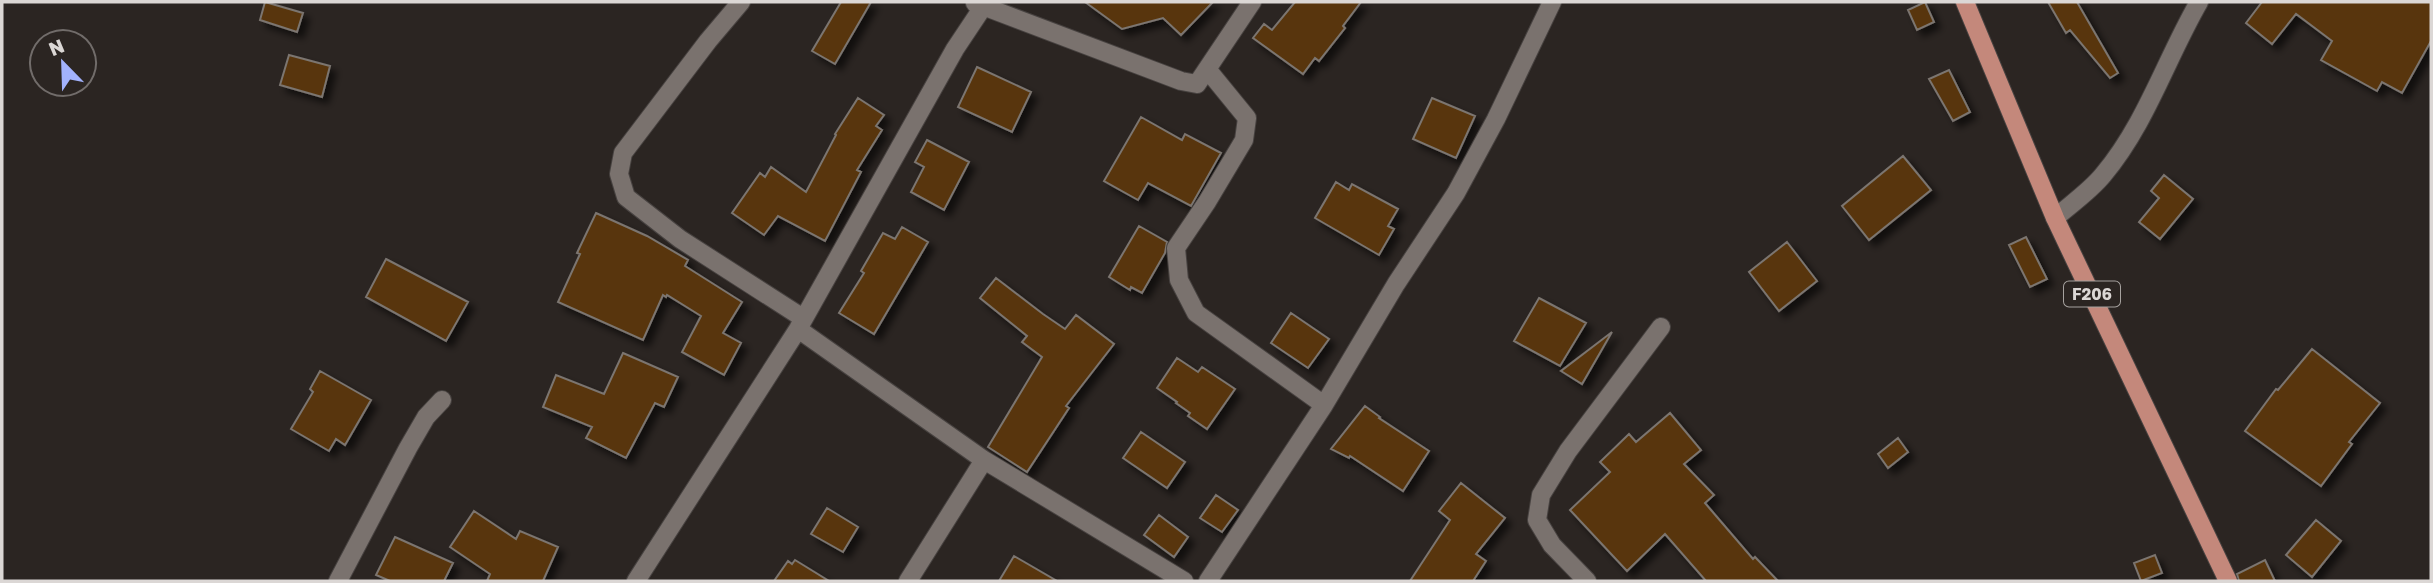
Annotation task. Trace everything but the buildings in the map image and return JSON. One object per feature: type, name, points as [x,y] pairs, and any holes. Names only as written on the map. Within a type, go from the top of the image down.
[{"type":"main road","name":"F206","points":[[1965,2],[2056,218],[2228,581]]},
{"type":"street","points":[[741,2],[623,153],[619,174],[625,197],[680,239],[801,323],[984,460],[1184,581]]},
{"type":"street","points":[[636,581],[665,540],[801,323],[978,4],[1181,81],[1197,84],[1252,2]]},
{"type":"street","points":[[1208,581],[1324,405],[1396,284],[1456,192],[1502,108],[1552,2]]},
{"type":"street","points":[[2056,218],[2103,176],[2144,114],[2184,27],[2199,2]]},
{"type":"street","points":[[1207,69],[1247,118],[1244,140],[1208,202],[1176,248],[1179,280],[1196,313],[1324,405]]},
{"type":"street","points":[[1587,581],[1552,545],[1537,520],[1541,495],[1568,451],[1661,327]]},
{"type":"street","points":[[338,581],[408,448],[426,417],[442,400]]},
{"type":"street","points":[[908,581],[984,460]]}]
